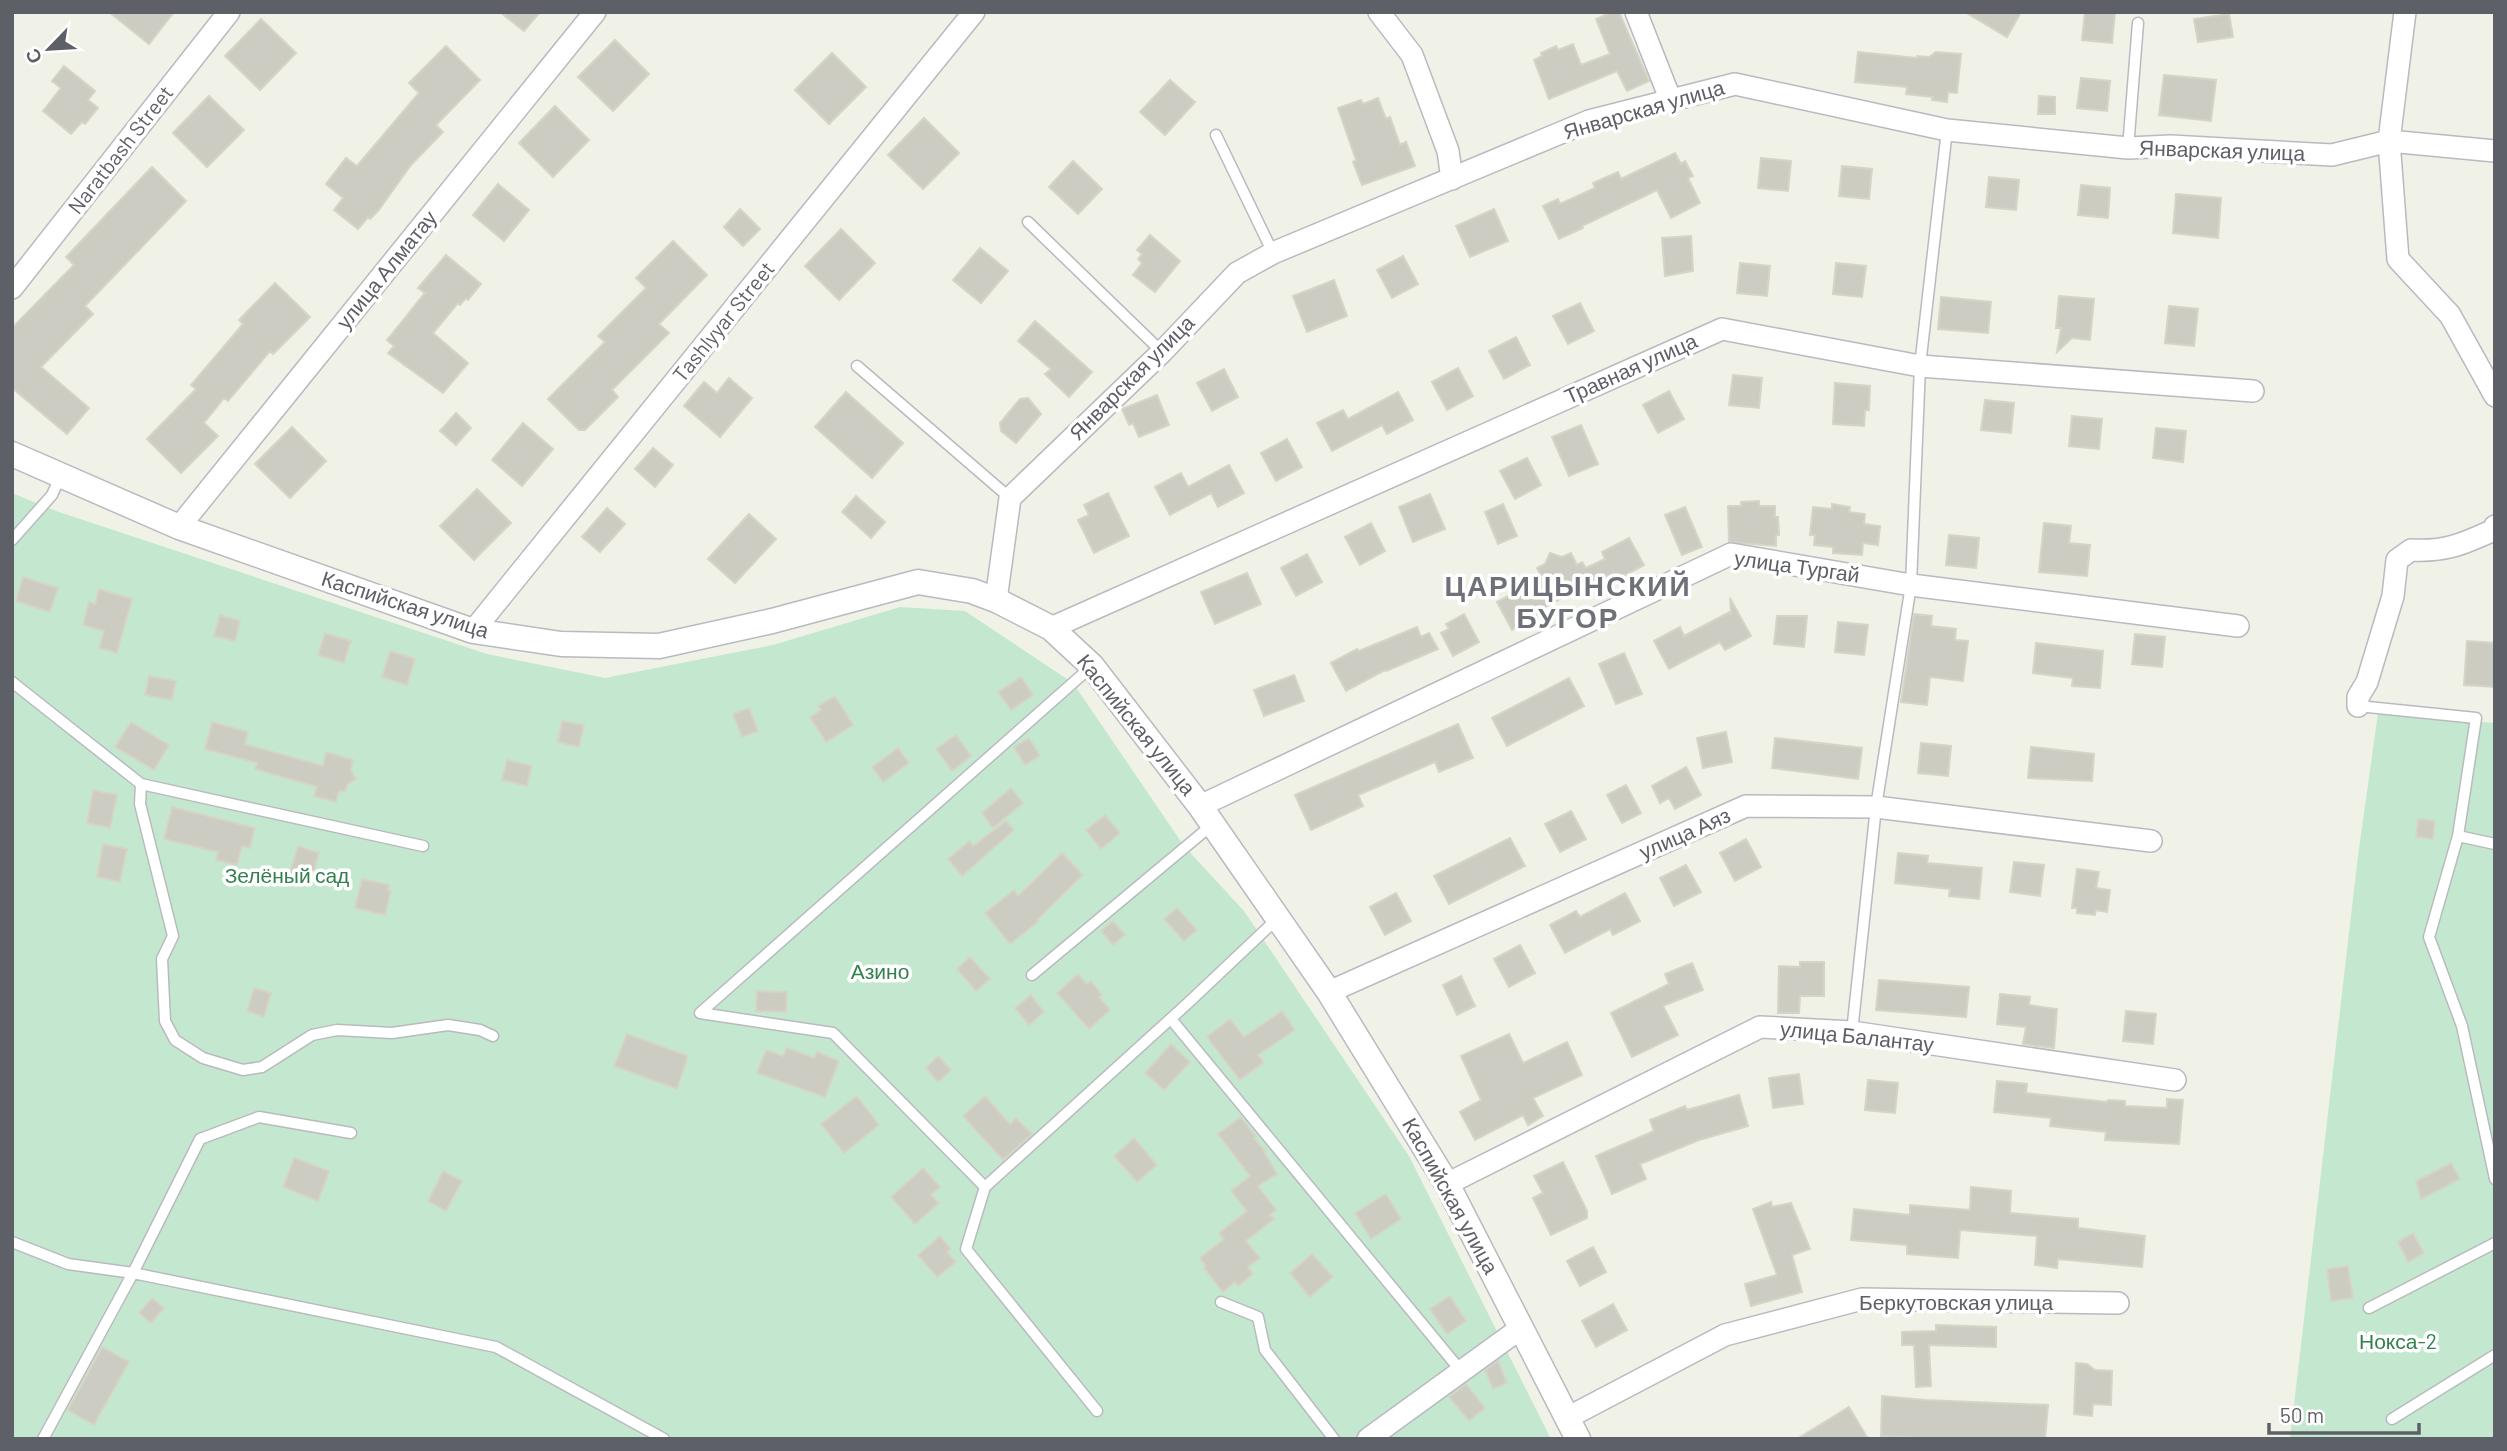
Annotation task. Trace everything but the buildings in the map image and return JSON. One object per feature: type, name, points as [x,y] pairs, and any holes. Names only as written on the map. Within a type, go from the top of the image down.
[{"type":"street","name":"Naratbash Street","points":[[12,288],[229,12]]},
{"type":"street","name":"улица Алматау","points":[[179,527],[595,12]]},
{"type":"street","name":"Tashlyyar Street","points":[[473,631],[974,12]]},
{"type":"street","points":[[1379,12],[1412,54],[1448,151],[1452,179]]},
{"type":"street","points":[[1636,12],[1671,101]]},
{"type":"street","points":[[2405,12],[2389,141],[2398,259],[2450,315],[2495,396]]},
{"type":"street","name":"Январская улица","points":[[1010,498],[1161,352],[1237,273],[1273,253],[1590,121],[1735,84],[1947,130],[2128,148],[2171,146],[2332,155],[2389,141],[2495,151]]},
{"type":"street","name":"Травная улица","points":[[1051,628],[1722,329],[1920,366],[2253,391]]},
{"type":"street","name":"Каспийская улица","points":[[12,453],[179,527],[473,631],[561,644],[659,646],[772,621],[918,582],[972,591],[1051,628],[1092,666],[1206,815],[1329,992],[1447,1184],[1572,1429]]},
{"type":"street","points":[[996,600],[1010,498]]},
{"type":"street","points":[[2358,706],[2358,697],[2367,682],[2393,596],[2397,560],[2411,550],[2435,551],[2466,543],[2494,530],[2495,526]]},
{"type":"street","name":"улица Тургай","points":[[1206,815],[1731,554],[1911,584],[2238,626]]},
{"type":"street","name":"улица Аяз","points":[[1329,992],[1746,806],[1876,807],[2151,841]]},
{"type":"street","name":"улица Балантау","points":[[1447,1184],[1760,1027],[1852,1032],[2175,1080]]},
{"type":"street","name":"Беркутовская улица","points":[[1572,1429],[1725,1335],[1862,1299],[2118,1303]]},
{"type":"street","points":[[1368,1439],[1521,1328]]},
{"type":"lane","points":[[2128,148],[2138,23]]},
{"type":"lane","points":[[1852,1032],[1876,807],[1911,584],[1920,366],[1947,130]]},
{"type":"lane","points":[[1216,135],[1273,253]]},
{"type":"lane","points":[[1027,222],[1161,352]]},
{"type":"lane","points":[[857,366],[1010,498]]},
{"type":"lane","points":[[12,540],[52,495],[61,475]]},
{"type":"lane","points":[[985,1187],[833,1033],[700,1013],[1092,666]]},
{"type":"lane","points":[[12,682],[141,784],[423,846]]},
{"type":"lane","points":[[2358,706],[2476,718],[2458,836],[2429,937],[2462,1026],[2495,1180]]},
{"type":"lane","points":[[141,784],[140,804],[173,936],[162,959],[166,1021],[175,1040],[203,1058],[243,1070],[262,1067],[312,1035],[337,1030],[392,1033],[448,1025],[480,1030],[493,1036]]},
{"type":"lane","points":[[1032,975],[1206,815]]},
{"type":"lane","points":[[2458,836],[2495,844]]},
{"type":"lane","points":[[1097,1411],[966,1249],[985,1187],[1278,918]]},
{"type":"lane","points":[[1171,1019],[1461,1371]]},
{"type":"lane","points":[[43,1439],[133,1273],[200,1139],[258,1117],[351,1133]]},
{"type":"lane","points":[[12,1242],[68,1264],[133,1273],[496,1347],[664,1439]]},
{"type":"lane","points":[[2370,1308],[2495,1243]]},
{"type":"lane","points":[[1221,1302],[1258,1317],[1265,1350],[1334,1439]]},
{"type":"lane","points":[[2392,1419],[2495,1355]]},
{"type":"green space","points":[[12,493],[56,511],[487,654],[605,678],[773,645],[900,607],[965,611],[1073,683],[1184,846],[1244,911],[1409,1156],[1551,1439],[12,1439]]},
{"type":"green space","name":"Нокса-2","points":[[2378,713],[2495,723],[2495,1439],[2290,1439],[2358,856]]},
{"type":"district","name":"ЦАРИЦЫНСКИЙ БУГОР","points":[[1568,602]]},
{"type":"park label","name":"Зелёный сад","points":[[287,876]]},
{"type":"park label","name":"Азино","points":[[880,972]]}]
